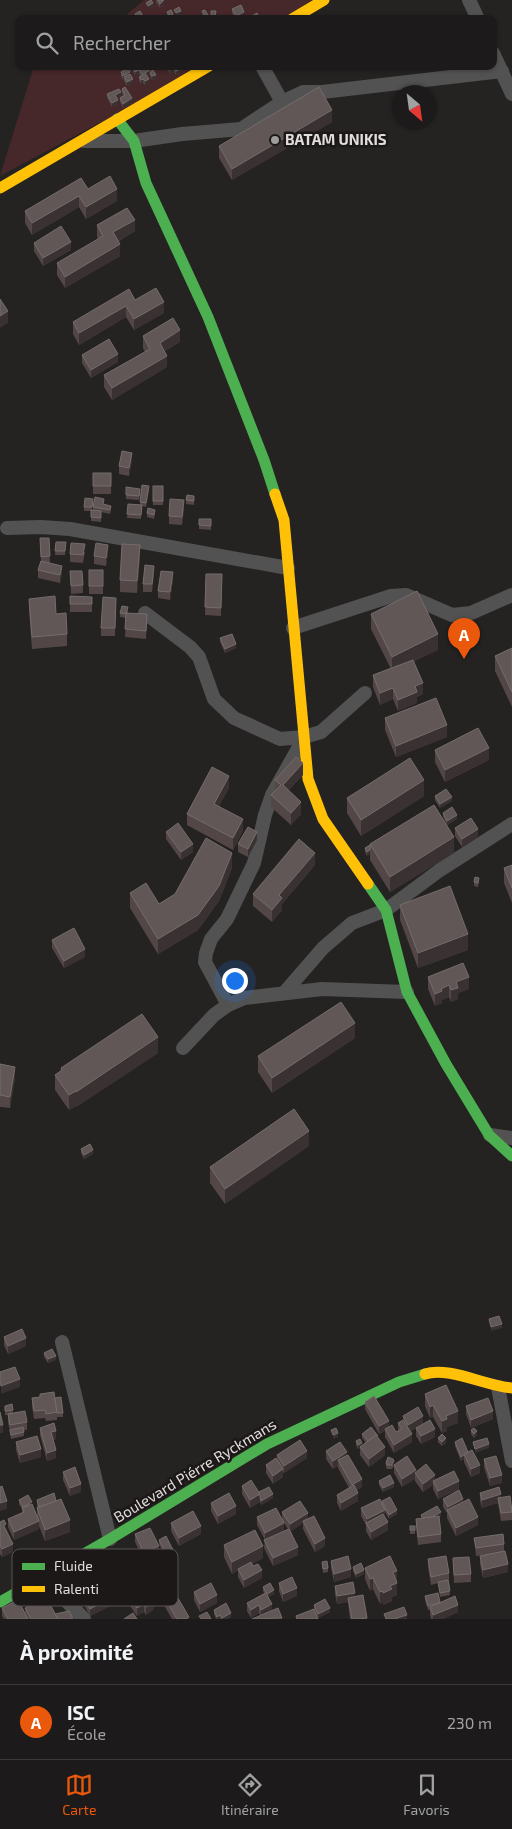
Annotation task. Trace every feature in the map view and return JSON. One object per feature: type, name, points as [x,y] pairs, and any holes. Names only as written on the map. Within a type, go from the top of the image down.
[{"type":"street","points":[[299,15],[324,0]]},
{"type":"street","points":[[469,0],[476,15]]},
{"type":"street","points":[[497,61],[512,94]]},
{"type":"street","points":[[0,188],[202,70]]},
{"type":"street","points":[[264,70],[282,102]]},
{"type":"street","points":[[80,141],[134,141],[182,134],[241,129],[282,102],[303,92],[322,92],[502,71]]},
{"type":"street","points":[[117,119],[134,141],[146,183],[208,317],[264,460],[284,520],[308,779],[323,819],[386,910],[407,992],[446,1064],[489,1135],[512,1156]]},
{"type":"street","points":[[6,528],[41,527],[70,529],[288,568]]},
{"type":"street","points":[[293,628],[390,596],[406,595],[452,615],[470,614],[512,595]]},
{"type":"street","points":[[145,613],[190,647],[199,657],[214,699],[234,718],[280,740],[304,737],[322,732],[366,693]]},
{"type":"street","points":[[228,1005],[206,962],[206,953],[211,940],[227,919],[254,862],[265,815],[272,795],[304,737]]},
{"type":"street","points":[[284,993],[322,948],[352,924],[386,910],[440,870],[512,824]]},
{"type":"street","points":[[183,1048],[214,1015],[228,1005],[244,998],[322,989],[407,992]]},
{"type":"street","points":[[489,1135],[512,1138]]},
{"type":"street","points":[[62,1342],[110,1539]]},
{"type":"street","name":"Boulevard Piérre Ryckmans","points":[[93,1549],[267,1444],[416,1375],[430,1372],[445,1372],[505,1388]]},
{"type":"street","points":[[505,1388],[512,1461]]},
{"type":"street","name":"Boulevard Piérre Ryckmans","points":[[0,1602],[12,1595]]},
{"type":"street","points":[[71,1606],[84,1619]]},
{"type":"shaded area","points":[[144,0],[330,0],[302,15],[126,15]]},
{"type":"shaded area","points":[[33,70],[199,70],[0,176]]},
{"type":"building","points":[[151,0],[153,3],[148,6],[146,3]]},
{"type":"building","points":[[241,5],[244,12],[235,15],[232,9]]},
{"type":"building","points":[[179,7],[181,11],[176,13],[174,10]]},
{"type":"building","points":[[171,10],[173,14],[169,15],[167,12]]},
{"type":"building","points":[[205,10],[208,15],[204,15],[202,11]]},
{"type":"building","points":[[140,11],[142,15],[135,15]]},
{"type":"building","points":[[211,11],[216,11],[215,15],[211,15]]},
{"type":"building","points":[[129,70],[130,72],[123,76],[121,72]]},
{"type":"building","points":[[139,70],[150,70],[145,73],[149,79],[141,80],[139,77],[143,75]]},
{"type":"building","points":[[153,70],[156,75],[152,76],[150,72]]},
{"type":"building","points":[[130,74],[133,79],[127,82],[124,77]]},
{"type":"building","points":[[125,87],[132,98],[123,104],[120,98],[125,95],[122,89]]},
{"type":"building","points":[[319,87],[332,110],[232,169],[219,146]]},
{"type":"building","points":[[119,89],[121,92],[115,95],[118,100],[112,103],[107,94]]},
{"type":"building","points":[[110,176],[117,189],[86,207],[79,196],[32,223],[25,211],[81,178],[88,189]]},
{"type":"building","points":[[127,208],[135,220],[113,232],[120,244],[65,277],[57,263],[103,236],[97,225]]},
{"type":"building","points":[[61,226],[71,242],[43,258],[34,243]]},
{"type":"building","points":[[156,288],[164,302],[134,319],[126,306],[79,333],[73,322],[129,289],[135,300]]},
{"type":"building","points":[[0,299],[8,311],[0,316]]},
{"type":"building","points":[[173,318],[180,330],[160,343],[167,356],[112,388],[104,375],[150,349],[143,336]]},
{"type":"building","points":[[109,339],[118,354],[91,370],[82,355]]},
{"type":"building","points":[[122,451],[132,453],[129,468],[119,466]]},
{"type":"building","points":[[93,473],[111,473],[111,486],[93,486]]},
{"type":"building","points":[[142,485],[149,486],[146,503],[140,502]]},
{"type":"building","points":[[153,486],[163,486],[163,501],[153,501]]},
{"type":"building","points":[[126,487],[140,489],[139,496],[126,495]]},
{"type":"building","points":[[187,495],[194,496],[194,501],[186,500]]},
{"type":"building","points":[[95,497],[104,499],[103,504],[111,506],[110,510],[93,507]]},
{"type":"building","points":[[85,498],[93,499],[92,507],[84,507]]},
{"type":"building","points":[[170,499],[184,500],[182,517],[169,516]]},
{"type":"building","points":[[128,504],[142,505],[141,515],[127,514]]},
{"type":"building","points":[[148,508],[155,510],[154,515],[147,513]]},
{"type":"building","points":[[91,510],[101,511],[101,518],[91,517]]},
{"type":"building","points":[[199,519],[211,519],[211,526],[199,525]]},
{"type":"building","points":[[40,538],[49,538],[50,556],[41,557]]},
{"type":"building","points":[[56,542],[66,542],[65,551],[55,551]]},
{"type":"building","points":[[71,543],[85,544],[83,555],[70,554]]},
{"type":"building","points":[[96,543],[108,545],[106,558],[94,556]]},
{"type":"building","points":[[122,544],[140,545],[137,581],[120,580]]},
{"type":"building","points":[[41,561],[62,566],[60,575],[38,570]]},
{"type":"building","points":[[145,565],[154,566],[152,584],[143,584]]},
{"type":"building","points":[[89,570],[103,570],[103,586],[89,586]]},
{"type":"building","points":[[70,571],[82,571],[83,585],[71,586]]},
{"type":"building","points":[[161,571],[173,572],[170,592],[158,591]]},
{"type":"building","points":[[206,574],[222,574],[221,608],[205,607]]},
{"type":"building","points":[[417,591],[438,634],[392,657],[371,614]]},
{"type":"building","points":[[55,596],[56,614],[66,613],[67,634],[32,637],[29,599]]},
{"type":"building","points":[[70,596],[92,597],[92,604],[70,604]]},
{"type":"building","points":[[103,597],[116,598],[115,628],[101,628]]},
{"type":"building","points":[[122,606],[128,607],[126,614],[120,613]]},
{"type":"building","points":[[126,613],[147,614],[146,631],[125,629]]},
{"type":"building","points":[[232,634],[236,644],[225,649],[220,638]]},
{"type":"building","points":[[512,648],[512,692],[495,656]]},
{"type":"building","points":[[413,660],[423,683],[415,686],[417,692],[398,700],[393,688],[380,693],[373,675]]},
{"type":"building","points":[[436,698],[447,725],[396,746],[385,718]]},
{"type":"building","points":[[478,728],[489,748],[445,770],[435,750]]},
{"type":"building","points":[[296,757],[303,763],[283,785],[301,802],[291,813],[271,795],[281,785],[275,780]]},
{"type":"building","points":[[410,758],[424,780],[361,820],[347,798]]},
{"type":"building","points":[[212,767],[229,776],[214,804],[243,819],[233,838],[187,814]]},
{"type":"building","points":[[446,789],[452,797],[440,804],[435,796]]},
{"type":"building","points":[[434,805],[454,837],[390,877],[370,844]]},
{"type":"building","points":[[452,807],[457,815],[447,821],[443,813]]},
{"type":"building","points":[[471,818],[478,829],[462,839],[455,828]]},
{"type":"building","points":[[178,823],[193,844],[181,852],[166,832]]},
{"type":"building","points":[[248,827],[257,832],[248,849],[238,844]]},
{"type":"building","points":[[206,838],[232,853],[219,886],[198,915],[158,939],[130,893],[146,883],[159,904],[175,894]]},
{"type":"building","points":[[299,839],[315,853],[279,895],[282,898],[272,910],[253,894]]},
{"type":"building","points":[[370,845],[370,850],[367,852],[365,848]]},
{"type":"building","points":[[512,865],[512,888],[504,868]]},
{"type":"building","points":[[475,877],[479,878],[478,883],[474,882]]},
{"type":"building","points":[[450,886],[468,934],[418,953],[400,905]]},
{"type":"building","points":[[74,928],[85,949],[64,961],[52,940]]},
{"type":"building","points":[[463,963],[469,977],[456,982],[458,988],[451,990],[449,985],[435,994],[428,977]]},
{"type":"building","points":[[341,1002],[355,1023],[272,1078],[258,1056]]},
{"type":"building","points":[[142,1014],[158,1037],[69,1095],[55,1075],[62,1070],[61,1068]]},
{"type":"building","points":[[0,1064],[15,1067],[10,1097],[0,1095]]},
{"type":"building","points":[[294,1109],[309,1131],[225,1189],[210,1167]]},
{"type":"building","points":[[90,1144],[93,1150],[84,1155],[81,1149]]},
{"type":"building","points":[[499,1316],[502,1324],[491,1327],[489,1319]]},
{"type":"building","points":[[22,1329],[26,1338],[8,1346],[4,1337]]},
{"type":"building","points":[[52,1349],[56,1356],[48,1359],[44,1353]]},
{"type":"building","points":[[15,1367],[20,1379],[1,1386],[0,1372]]},
{"type":"building","points":[[446,1385],[458,1411],[446,1416],[447,1419],[442,1421],[433,1405],[430,1407],[425,1394]]},
{"type":"building","points":[[54,1392],[57,1412],[46,1414],[45,1410],[34,1411],[32,1398],[40,1397],[40,1394]]},
{"type":"building","points":[[374,1396],[389,1421],[379,1426],[365,1402]]},
{"type":"building","points":[[61,1397],[63,1413],[57,1413],[55,1398]]},
{"type":"building","points":[[488,1398],[493,1411],[471,1420],[466,1406]]},
{"type":"building","points":[[12,1404],[13,1410],[5,1411],[5,1406]]},
{"type":"building","points":[[418,1407],[423,1416],[408,1425],[403,1416]]},
{"type":"building","points":[[25,1411],[27,1422],[10,1425],[8,1414]]},
{"type":"building","points":[[0,1412],[3,1425],[0,1425]]},
{"type":"building","points":[[403,1420],[412,1434],[394,1445],[385,1429],[392,1425],[396,1432],[402,1429],[398,1423]]},
{"type":"building","points":[[430,1420],[435,1429],[421,1436],[416,1428]]},
{"type":"building","points":[[54,1423],[56,1431],[51,1432],[56,1450],[47,1453],[40,1428]]},
{"type":"building","points":[[23,1427],[24,1432],[11,1435],[10,1430]]},
{"type":"building","points":[[371,1427],[378,1436],[376,1435],[368,1441],[362,1434]]},
{"type":"building","points":[[336,1428],[338,1433],[333,1435],[331,1430]]},
{"type":"building","points":[[474,1428],[477,1431],[474,1434],[471,1430]]},
{"type":"building","points":[[442,1434],[446,1438],[442,1442],[438,1438]]},
{"type":"building","points":[[376,1435],[385,1447],[369,1459],[360,1447]]},
{"type":"building","points":[[37,1436],[41,1449],[20,1455],[16,1442]]},
{"type":"building","points":[[462,1438],[468,1452],[461,1457],[455,1442]]},
{"type":"building","points":[[487,1438],[489,1444],[475,1449],[473,1442]]},
{"type":"building","points":[[360,1439],[362,1443],[358,1445],[356,1441]]},
{"type":"building","points":[[300,1440],[307,1451],[284,1466],[277,1455]]},
{"type":"building","points":[[340,1442],[347,1452],[333,1461],[326,1451]]},
{"type":"building","points":[[472,1450],[480,1465],[471,1469],[464,1454]]},
{"type":"building","points":[[348,1455],[362,1479],[352,1485],[338,1460]]},
{"type":"building","points":[[407,1456],[416,1470],[402,1479],[394,1465]]},
{"type":"building","points":[[496,1456],[502,1475],[490,1478],[484,1459]]},
{"type":"building","points":[[388,1457],[394,1461],[392,1465],[387,1465],[386,1463]]},
{"type":"building","points":[[276,1458],[283,1469],[273,1476],[266,1465]]},
{"type":"building","points":[[426,1464],[435,1475],[423,1484],[415,1473]]},
{"type":"building","points":[[75,1467],[81,1484],[70,1488],[63,1472]]},
{"type":"building","points":[[454,1471],[459,1481],[438,1491],[433,1481]]},
{"type":"building","points":[[390,1475],[394,1483],[383,1488],[379,1481]]},
{"type":"building","points":[[251,1480],[260,1494],[250,1500],[242,1486]]},
{"type":"building","points":[[354,1485],[358,1493],[341,1503],[337,1495]]},
{"type":"building","points":[[2,1486],[7,1501],[0,1503],[0,1487]]},
{"type":"building","points":[[269,1487],[273,1494],[261,1501],[259,1492]]},
{"type":"building","points":[[499,1487],[501,1494],[482,1500],[480,1493]]},
{"type":"building","points":[[459,1490],[463,1499],[448,1507],[443,1499]]},
{"type":"building","points":[[54,1493],[56,1501],[39,1507],[37,1500]]},
{"type":"building","points":[[229,1493],[236,1506],[218,1516],[211,1503]]},
{"type":"building","points":[[28,1495],[32,1502],[23,1507],[19,1500]]},
{"type":"building","points":[[510,1496],[512,1512],[501,1513],[498,1498]]},
{"type":"building","points":[[390,1497],[397,1510],[389,1515],[382,1501]]},
{"type":"building","points":[[61,1499],[70,1520],[45,1530],[37,1508]]},
{"type":"building","points":[[380,1499],[385,1510],[367,1519],[361,1508]]},
{"type":"building","points":[[469,1499],[478,1517],[456,1528],[447,1510]]},
{"type":"building","points":[[300,1501],[308,1513],[290,1524],[282,1512]]},
{"type":"building","points":[[32,1504],[39,1521],[14,1532],[8,1519],[24,1512],[22,1508]]},
{"type":"building","points":[[437,1506],[441,1512],[432,1517],[423,1518],[421,1515]]},
{"type":"building","points":[[276,1508],[284,1523],[265,1533],[257,1517]]},
{"type":"building","points":[[193,1511],[201,1526],[179,1538],[171,1523]]},
{"type":"building","points":[[383,1514],[388,1522],[371,1532],[366,1523]]},
{"type":"building","points":[[314,1516],[325,1538],[315,1544],[303,1521]]},
{"type":"building","points":[[439,1516],[441,1534],[418,1537],[416,1519]]},
{"type":"building","points":[[4,1520],[6,1524],[4,1526],[13,1544],[2,1549],[0,1546],[0,1522]]},
{"type":"building","points":[[410,1526],[415,1526],[415,1530],[410,1530]]},
{"type":"building","points":[[150,1528],[159,1546],[153,1549],[142,1549],[135,1534]]},
{"type":"building","points":[[289,1529],[298,1547],[273,1558],[264,1540]]},
{"type":"building","points":[[255,1530],[263,1546],[232,1562],[224,1545]]},
{"type":"building","points":[[503,1534],[504,1544],[476,1548],[474,1538]]},
{"type":"building","points":[[166,1536],[172,1549],[164,1549],[159,1540]]},
{"type":"building","points":[[505,1551],[508,1564],[483,1570],[480,1556]]},
{"type":"building","points":[[348,1556],[351,1569],[334,1574],[331,1561]]},
{"type":"building","points":[[390,1556],[397,1571],[393,1572],[397,1583],[390,1586],[392,1589],[383,1593],[383,1591],[380,1592],[373,1578],[370,1579],[365,1568]]},
{"type":"building","points":[[446,1556],[449,1573],[431,1577],[428,1559]]},
{"type":"building","points":[[469,1557],[471,1574],[454,1575],[453,1558]]},
{"type":"building","points":[[327,1561],[328,1568],[323,1569],[322,1562]]},
{"type":"building","points":[[251,1562],[253,1566],[258,1564],[262,1570],[244,1580],[238,1569]]},
{"type":"building","points":[[361,1563],[364,1570],[356,1574],[353,1567]]},
{"type":"building","points":[[292,1577],[297,1588],[283,1594],[279,1583]]},
{"type":"building","points":[[448,1580],[450,1591],[440,1593],[438,1582]]},
{"type":"building","points":[[353,1582],[355,1593],[337,1596],[335,1586]]},
{"type":"building","points":[[211,1583],[217,1595],[200,1604],[194,1592]]},
{"type":"building","points":[[270,1583],[274,1590],[267,1594],[263,1587]]},
{"type":"building","points":[[266,1593],[272,1604],[261,1610],[259,1605],[251,1610],[247,1603]]},
{"type":"building","points":[[438,1593],[440,1602],[428,1606],[425,1596]]},
{"type":"building","points":[[363,1595],[367,1618],[352,1619],[348,1598]]},
{"type":"building","points":[[455,1596],[458,1605],[433,1615],[430,1607]]},
{"type":"building","points":[[178,1598],[189,1617],[177,1619],[169,1606],[178,1606]]},
{"type":"building","points":[[325,1599],[330,1608],[318,1614],[314,1605]]},
{"type":"building","points":[[12,1603],[12,1606],[21,1606],[28,1619],[8,1619],[2,1608]]},
{"type":"building","points":[[226,1603],[231,1613],[222,1618],[220,1615],[217,1617],[214,1610]]},
{"type":"building","points":[[29,1606],[51,1606],[58,1619],[31,1619],[25,1608]]},
{"type":"building","points":[[404,1607],[407,1615],[397,1619],[386,1619],[384,1614]]},
{"type":"building","points":[[278,1608],[282,1618],[252,1619]]},
{"type":"building","points":[[314,1609],[318,1619],[297,1619],[296,1616]]},
{"type":"building","points":[[69,1611],[73,1619],[58,1619],[55,1614]]},
{"type":"building","points":[[207,1612],[211,1619],[201,1619],[199,1616]]},
{"type":"building","points":[[133,1613],[137,1619],[124,1619]]},
{"type":"traffic: fast","points":[[117,119],[134,141],[146,183],[208,317],[264,460],[275,494]]},
{"type":"traffic: fast","points":[[368,884],[386,910],[407,992],[446,1064],[489,1135],[512,1156]]},
{"type":"traffic: fast","points":[[93,1549],[267,1444],[399,1382],[425,1374]]},
{"type":"traffic: fast","points":[[0,1602],[12,1595]]},
{"type":"traffic: slow","points":[[299,15],[324,0]]},
{"type":"traffic: slow","points":[[0,188],[202,70]]},
{"type":"traffic: slow","points":[[275,494],[284,520],[308,779],[323,819],[368,884]]},
{"type":"traffic: slow","points":[[425,1374],[434,1372],[456,1374],[512,1388]]},
{"type":"place","name":"BATAM UNIKIS","points":[[275,140]]},
{"type":"place","name":"ISC","points":[[464,659]]}]
